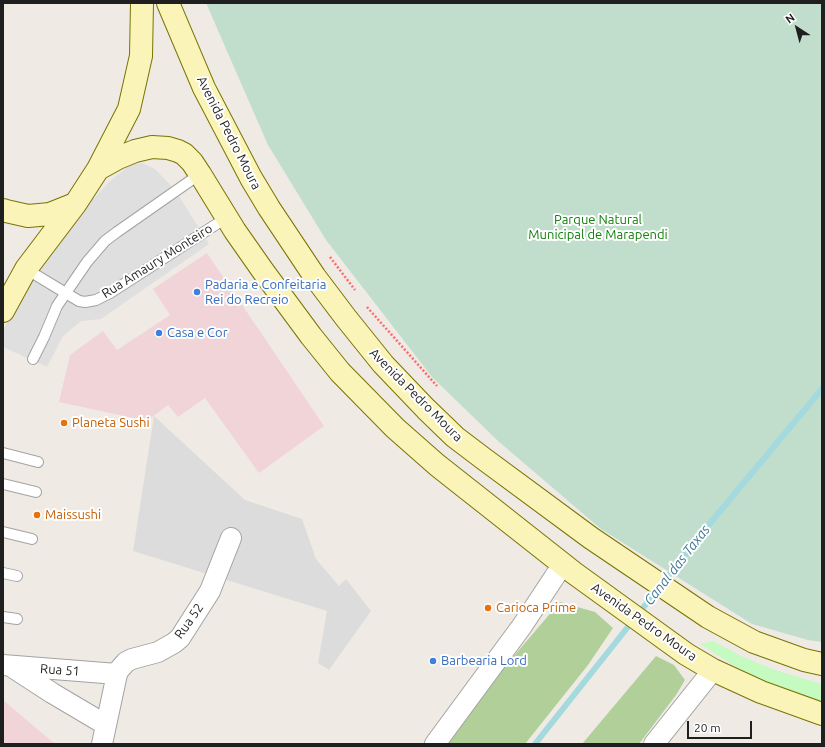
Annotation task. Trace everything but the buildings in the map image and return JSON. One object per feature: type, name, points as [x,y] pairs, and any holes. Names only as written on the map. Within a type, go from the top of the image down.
[{"type":"main road","points":[[3,310],[26,270],[76,203],[98,169],[129,109],[141,56],[142,3]]},
{"type":"main road","name":"Avenida Pedro Moura","points":[[168,3],[204,88],[251,178],[269,208],[315,277],[346,318],[383,364],[426,409],[455,437],[490,464],[591,538],[708,617],[754,642],[804,660],[822,664]]},
{"type":"main road","name":"Avenida Pedro Moura","points":[[98,169],[135,151],[152,147],[168,148],[184,154],[192,162],[226,218],[263,271],[340,372],[395,428],[437,465],[568,568],[686,654],[713,670],[761,692],[822,714]]},
{"type":"main road","points":[[3,210],[28,216],[50,214],[76,203]]},
{"type":"street","name":"Rua 52","points":[[117,674],[126,662],[158,652],[180,638],[210,591],[231,538]]},
{"type":"street","points":[[435,744],[522,626],[568,568]]},
{"type":"street","points":[[6,666],[58,697],[104,735],[117,674]]},
{"type":"street","name":"Rua 51","points":[[6,666],[117,674]]},
{"type":"street","points":[[654,744],[713,670]]},
{"type":"lane","points":[[33,359],[57,306],[87,262],[105,241],[200,174]]},
{"type":"lane","name":"Rua Amaury Monteiro","points":[[26,270],[79,301],[85,302],[96,300],[110,293],[226,218]]},
{"type":"lane","points":[[3,454],[38,462]]},
{"type":"lane","points":[[3,484],[36,492]]},
{"type":"lane","points":[[3,532],[32,539]]},
{"type":"lane","points":[[3,573],[17,576]]},
{"type":"lane","points":[[3,617],[17,619]]},
{"type":"path","points":[[328,254],[356,292]]},
{"type":"path","points":[[366,305],[440,390]]},
{"type":"shaded area","points":[[142,163],[155,169],[175,190],[209,244],[101,319],[81,321],[63,336],[47,367],[3,347],[3,331],[21,294],[68,227],[109,182],[131,164]]},
{"type":"shaded area","points":[[207,253],[324,426],[259,473],[205,398],[178,417],[168,405],[147,421],[59,402],[70,355],[103,331],[117,350],[170,315],[153,289]]},
{"type":"shaded area","points":[[154,416],[245,500],[302,519],[316,559],[339,586],[346,579],[371,611],[329,670],[318,663],[327,611],[133,551]]},
{"type":"shaded area","points":[[3,700],[55,744],[3,744]]},
{"type":"green space","name":"Parque Natural Municipal de Marapendi","points":[[206,3],[822,3],[822,642],[808,640],[752,624],[601,529],[498,441],[432,377],[326,240],[268,145]]},
{"type":"green space","points":[[560,602],[595,612],[613,628],[588,665],[525,744],[443,744],[483,692]]},
{"type":"green space","points":[[713,641],[743,657],[775,670],[822,684],[822,707],[768,684],[733,665],[700,644]]},
{"type":"green space","points":[[656,656],[674,665],[685,680],[676,695],[639,744],[582,744]]},
{"type":"waterway","name":"Canal das Taxas","points":[[535,744],[712,521],[822,389]]},
{"type":"place","name":"Padaria e Confeitaria Rei do Recreio","points":[[197,292]]},
{"type":"place","name":"Casa e Cor","points":[[159,333]]},
{"type":"place","name":"Planeta Sushi","points":[[64,423]]},
{"type":"place","name":"Maissushi","points":[[37,515]]},
{"type":"place","name":"Carioca Prime","points":[[488,608]]},
{"type":"place","name":"Barbearia Lord","points":[[433,661]]}]
